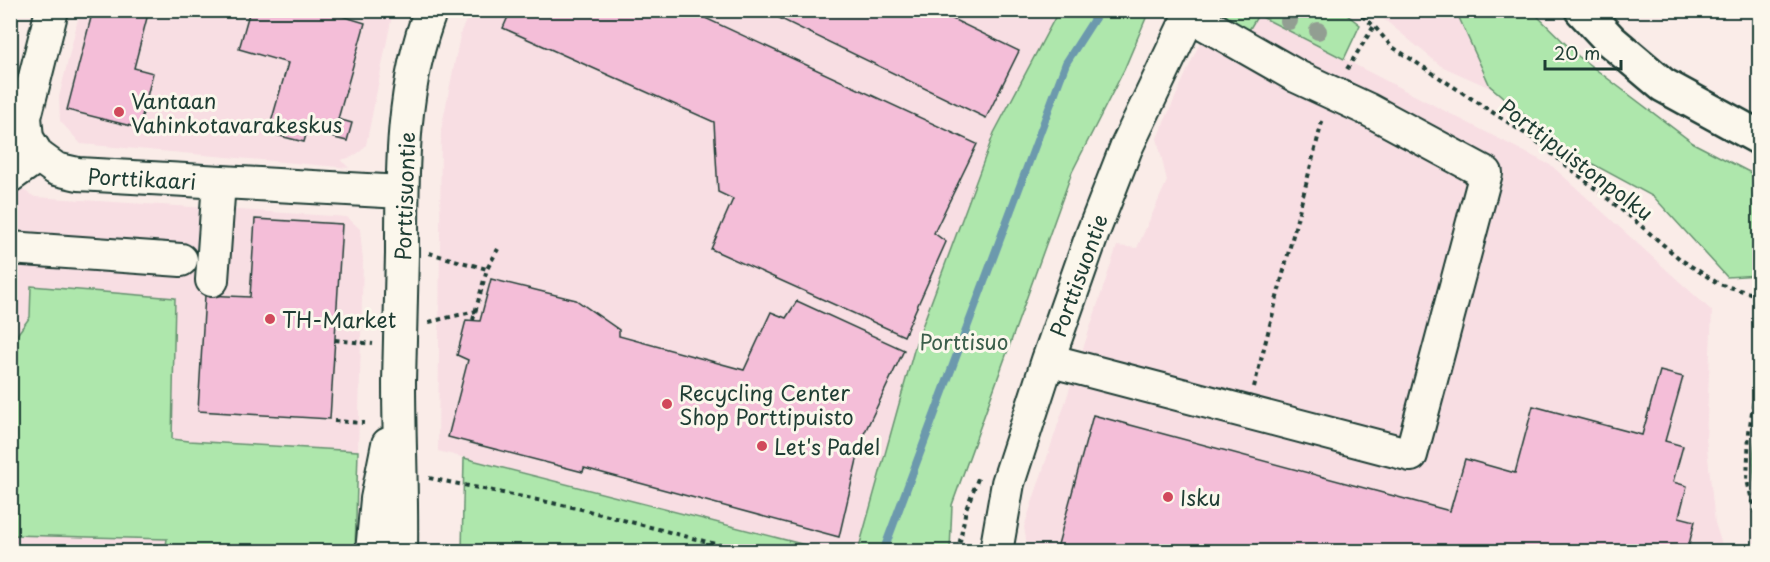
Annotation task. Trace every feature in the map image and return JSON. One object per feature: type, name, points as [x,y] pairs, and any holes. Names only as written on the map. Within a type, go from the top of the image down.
[{"type":"highway","points":[[1582,10],[1611,41],[1663,85],[1760,138]]},
{"type":"street","points":[[10,176],[38,156],[27,138],[25,117],[52,10]]},
{"type":"street","name":"Porttisuontie","points":[[401,552],[399,384],[405,133],[415,65],[431,10]]},
{"type":"street","points":[[1048,360],[1411,455],[1486,173],[1369,110],[1298,77],[1192,13]]},
{"type":"street","name":"Porttisuontie","points":[[996,552],[1008,483],[1092,235],[1126,148],[1192,13]]},
{"type":"street","name":"Porttikaari","points":[[38,156],[56,169],[78,174],[402,192]]},
{"type":"street","points":[[212,280],[219,182]]},
{"type":"street","points":[[10,248],[181,261]]},
{"type":"street","name":"Porttisuontie","points":[[372,552],[377,499],[399,384]]},
{"type":"path","name":"Porttipuistonpolku","points":[[1355,10],[1374,26],[1391,46],[1535,140],[1680,259],[1719,284],[1760,297]]},
{"type":"path","points":[[1248,412],[1324,112],[1332,94],[1374,26]]},
{"type":"path","points":[[473,320],[487,269],[498,249]]},
{"type":"path","points":[[426,253],[487,269]]},
{"type":"path","points":[[425,323],[476,311]]},
{"type":"path","points":[[335,340],[374,344]]},
{"type":"path","points":[[1760,358],[1749,432],[1748,480],[1760,533]]},
{"type":"path","points":[[1752,410],[1760,422]]},
{"type":"path","points":[[334,421],[364,423]]},
{"type":"path","points":[[425,477],[577,508],[746,552]]},
{"type":"path","points":[[1755,516],[1760,513]]},
{"type":"shaded area","points":[[80,11],[393,11],[366,145],[352,157],[341,160],[349,168],[81,144],[60,121],[59,97]]},
{"type":"shaded area","points":[[471,11],[1059,11],[994,133],[916,343],[858,551],[829,551],[438,451],[441,130],[461,31]]},
{"type":"shaded area","points":[[1214,11],[1223,11],[1246,35],[1258,15],[1552,166],[1712,311],[1706,438],[1715,523],[1724,551],[1028,552],[1024,527],[1117,246],[1137,248],[1167,181],[1157,138]]},
{"type":"shaded area","points":[[1374,11],[1478,11],[1558,118],[1441,66]]},
{"type":"shaded area","points":[[10,179],[35,197],[347,217],[360,229],[363,261],[358,451],[11,431]]},
{"type":"shaded area","points":[[11,535],[167,539],[355,552],[11,552]]},
{"type":"green space","name":"Porttisuo","points":[[1059,10],[1149,11],[1124,70],[1072,172],[952,505],[950,551],[858,551],[916,343],[994,133]]},
{"type":"green space","points":[[1223,11],[1342,11],[1360,25],[1344,59],[1258,15],[1246,35]]},
{"type":"green space","points":[[1456,11],[1532,11],[1578,56],[1693,143],[1759,177],[1759,275],[1727,277],[1654,197],[1563,148],[1490,86]]},
{"type":"green space","points":[[31,286],[175,298],[172,439],[358,451],[355,551],[165,552],[167,539],[11,535],[11,347],[30,317]]},
{"type":"green space","points":[[1759,393],[1760,507],[1756,501],[1753,460]]},
{"type":"green space","points":[[464,458],[829,551],[462,551]]},
{"type":"building","points":[[93,10],[149,10],[134,68],[153,73],[139,128],[67,110]]},
{"type":"building","points":[[250,10],[322,10],[365,23],[338,119],[352,123],[347,141],[307,131],[304,142],[268,133],[288,63],[239,49]]},
{"type":"building","points":[[511,10],[688,10],[977,144],[934,233],[946,242],[904,336],[711,249],[733,199],[718,192],[714,122],[503,28]]},
{"type":"building","points":[[783,10],[934,10],[1019,51],[986,118],[779,18]]},
{"type":"building","name":"TH-Market","points":[[255,219],[342,224],[330,419],[198,411],[205,295],[250,297]]},
{"type":"building","name":"Recycling Center Shop Porttipuisto","points":[[491,279],[576,300],[619,330],[619,336],[744,370],[771,312],[786,318],[797,301],[904,350],[862,438],[839,537],[584,468],[583,472],[448,437],[468,360],[457,355],[466,320],[480,321]]},
{"type":"building","points":[[1660,371],[1683,377],[1665,441],[1683,446],[1673,482],[1687,486],[1679,517],[1695,521],[1687,552],[1056,552],[1093,415],[1450,511],[1465,459],[1515,473],[1533,406],[1642,435]]},
{"type":"waterway","points":[[883,552],[1066,63],[1100,10]]},
{"type":"place","name":"Vantaan Vahinkotavarakeskus","points":[[119,112]]},
{"type":"place","name":"TH-Market","points":[[270,319]]},
{"type":"place","name":"Recycling Center Shop Porttipuisto","points":[[667,404]]},
{"type":"place","name":"Let's Padel","points":[[762,446]]},
{"type":"place","name":"Isku","points":[[1168,497]]}]
